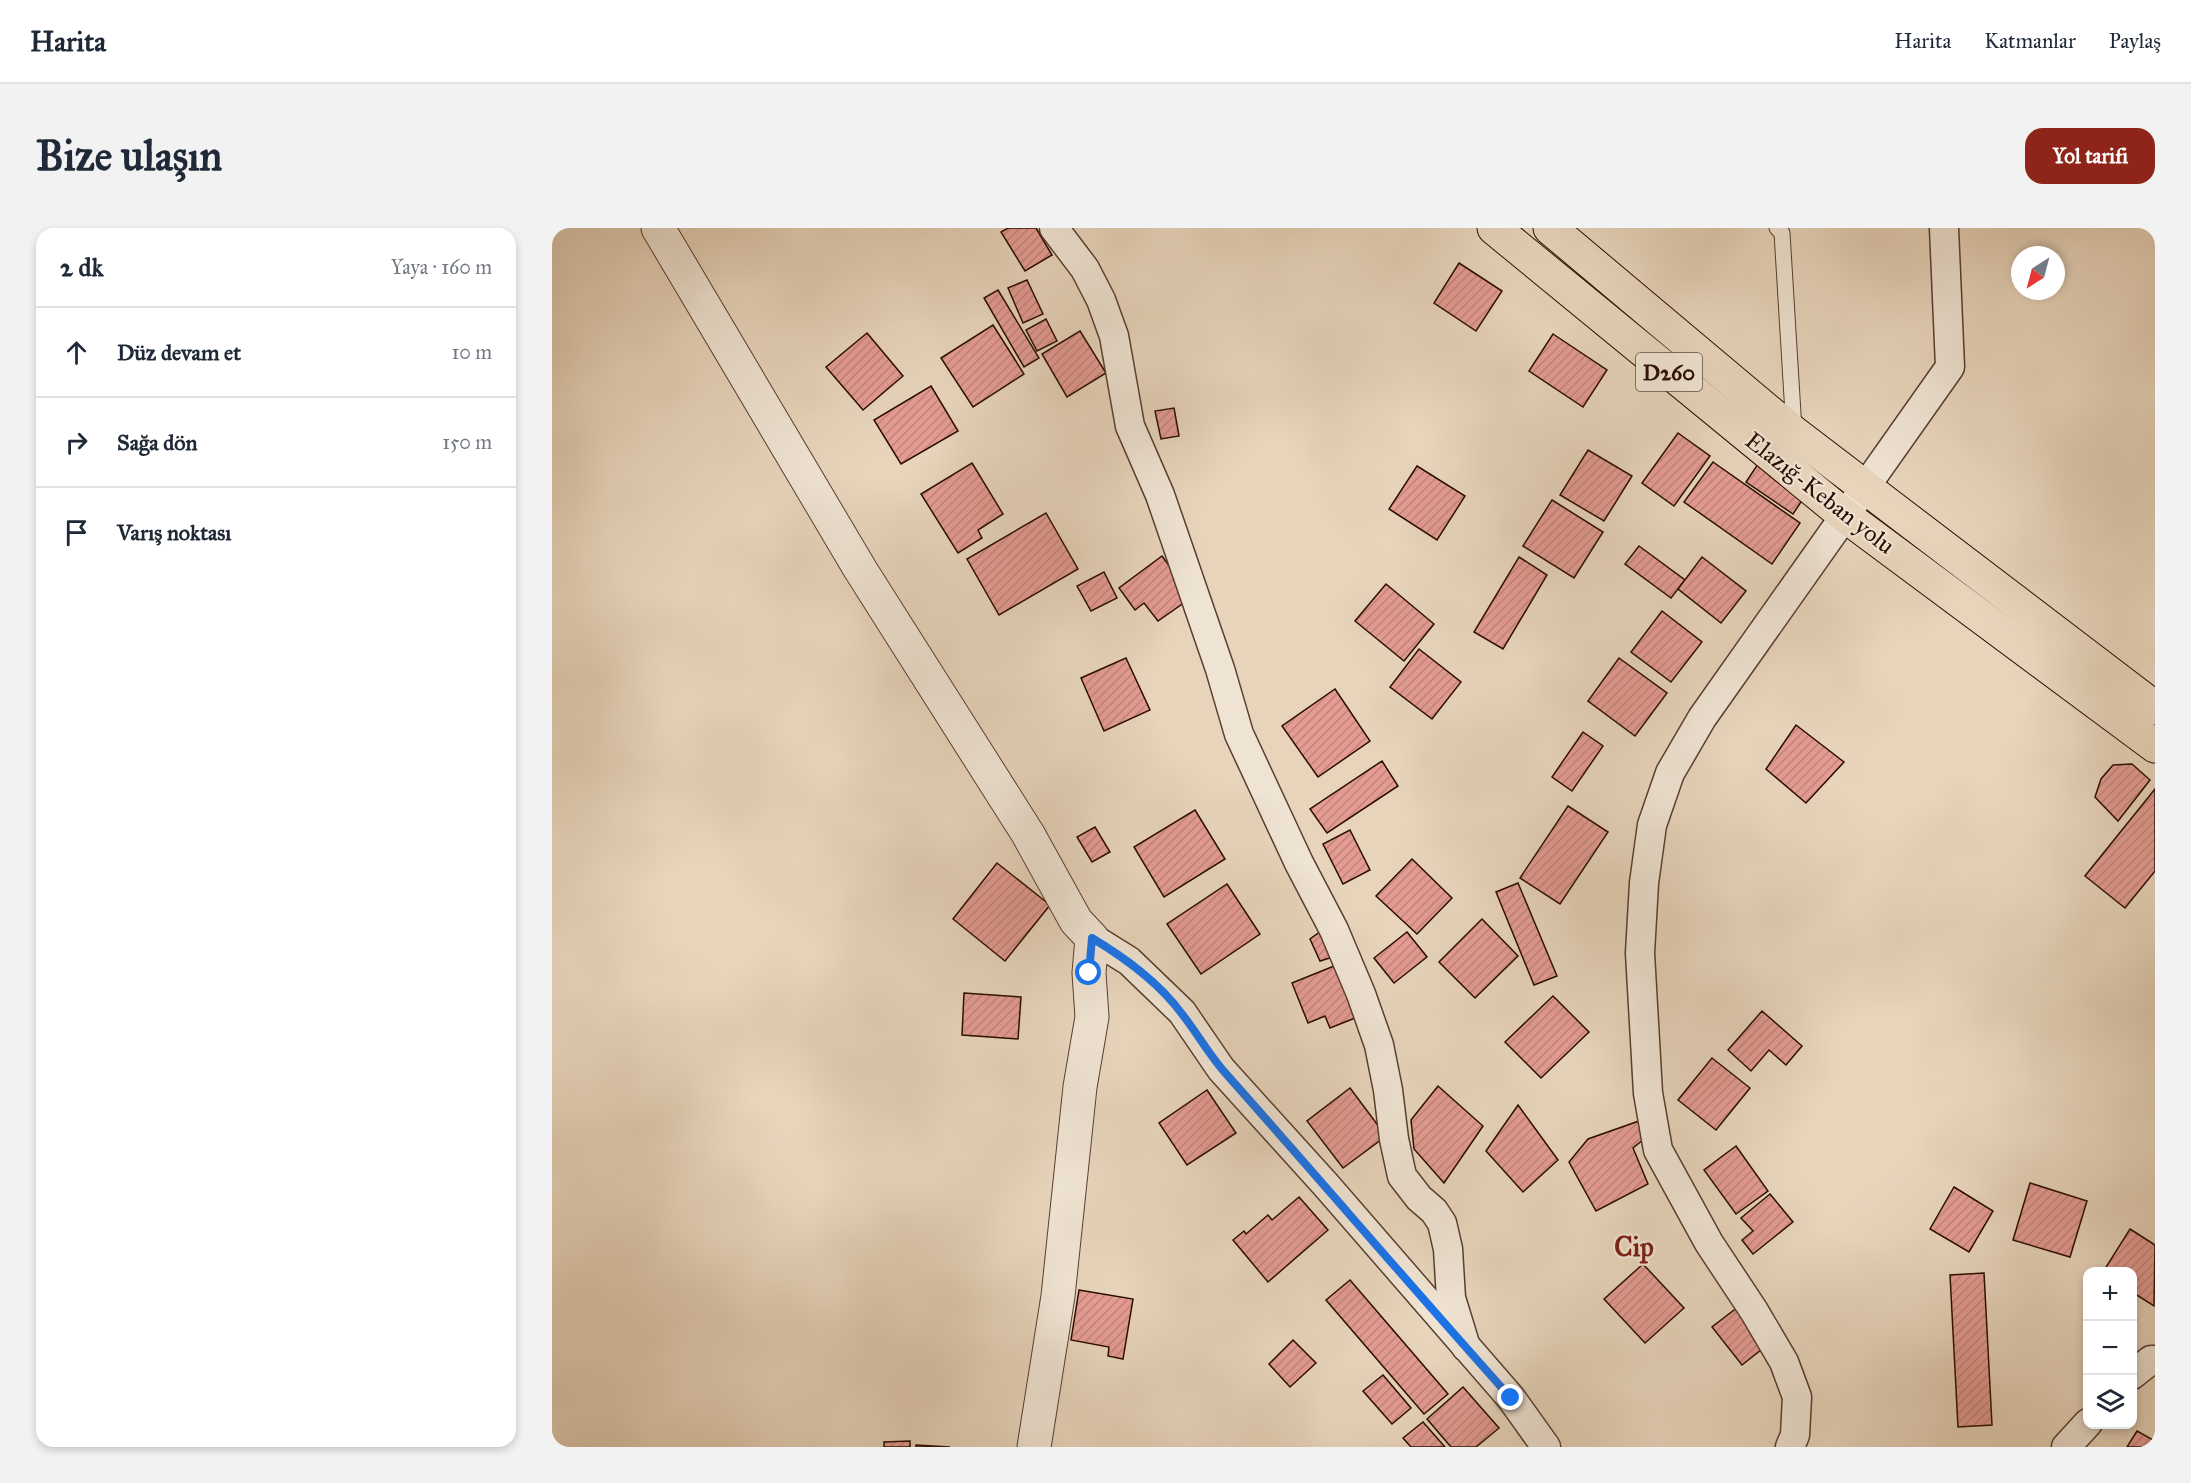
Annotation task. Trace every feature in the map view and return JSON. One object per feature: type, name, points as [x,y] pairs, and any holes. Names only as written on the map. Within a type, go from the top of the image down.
[{"type":"highway","name":"Elazığ-Keban yolu","points":[[1494,228],[1844,515],[2155,746]]},
{"type":"highway","name":"Elazığ-Keban yolu","points":[[1550,228],[1794,433],[2155,708]]},
{"type":"street","points":[[658,228],[860,569],[1028,834],[1076,921],[1092,938],[1128,961],[1182,1012],[1221,1069],[1326,1185],[1511,1398],[1546,1447]]},
{"type":"street","points":[[1054,228],[1085,269],[1101,300],[1114,336],[1130,426],[1160,495],[1220,669],[1239,734],[1362,994],[1379,1044],[1402,1176],[1419,1198],[1434,1211],[1442,1224],[1448,1249],[1451,1298],[1466,1347]]},
{"type":"street","points":[[1790,1447],[1796,1435],[1797,1397],[1784,1362],[1754,1311],[1709,1243],[1658,1150],[1648,1093],[1640,953],[1644,883],[1652,825],[1670,773],[1701,718],[1950,367],[1944,228]]},
{"type":"street","points":[[1034,1447],[1058,1296],[1080,1087],[1092,1017],[1089,973],[1092,938]]},
{"type":"street","points":[[2137,1372],[2151,1360],[2155,1360]]},
{"type":"street","points":[[2066,1447],[2083,1429]]},
{"type":"lane","points":[[1777,228],[1782,233],[1794,433]]},
{"type":"building","points":[[1008,228],[1036,228],[1052,255],[1025,271],[1001,232]]},
{"type":"building","points":[[1459,263],[1502,291],[1476,331],[1434,303]]},
{"type":"building","points":[[1027,280],[1043,314],[1023,323],[1008,288]]},
{"type":"building","points":[[998,290],[1039,358],[1024,367],[984,298]]},
{"type":"building","points":[[1046,319],[1057,341],[1037,351],[1026,330]]},
{"type":"building","points":[[993,325],[1024,374],[973,407],[941,358]]},
{"type":"building","points":[[1080,331],[1106,373],[1067,397],[1042,354]]},
{"type":"building","points":[[867,333],[903,376],[863,410],[826,367]]},
{"type":"building","points":[[1553,334],[1607,370],[1583,407],[1529,371]]},
{"type":"building","points":[[931,386],[958,431],[901,464],[874,420]]},
{"type":"building","points":[[1174,408],[1179,436],[1161,439],[1155,411]]},
{"type":"building","points":[[1678,433],[1710,456],[1674,506],[1642,483]]},
{"type":"building","points":[[1588,450],[1632,476],[1604,521],[1560,495]]},
{"type":"building","points":[[1713,462],[1800,523],[1772,564],[1684,502]]},
{"type":"building","points":[[972,463],[1003,514],[978,530],[982,538],[958,553],[921,494]]},
{"type":"building","points":[[1758,464],[1805,496],[1793,514],[1746,482]]},
{"type":"building","points":[[1417,466],[1465,496],[1437,540],[1389,509]]},
{"type":"building","points":[[1552,500],[1603,532],[1574,578],[1523,546]]},
{"type":"building","points":[[1046,513],[1078,569],[999,615],[967,559]]},
{"type":"building","points":[[1639,546],[1685,580],[1671,598],[1625,564]]},
{"type":"building","points":[[1162,556],[1192,597],[1158,621],[1144,603],[1135,610],[1119,588]]},
{"type":"building","points":[[1519,557],[1547,575],[1503,649],[1474,632]]},
{"type":"building","points":[[1702,557],[1746,591],[1721,623],[1678,589]]},
{"type":"building","points":[[1104,572],[1117,598],[1091,611],[1077,586]]},
{"type":"building","points":[[1386,584],[1434,624],[1404,661],[1355,621]]},
{"type":"building","points":[[1662,611],[1702,642],[1671,682],[1631,652]]},
{"type":"building","points":[[1419,649],[1461,682],[1432,719],[1390,687]]},
{"type":"building","points":[[1126,658],[1150,710],[1104,731],[1081,678]]},
{"type":"building","points":[[1619,658],[1667,693],[1635,736],[1588,701]]},
{"type":"building","points":[[1335,689],[1370,741],[1318,777],[1282,726]]},
{"type":"building","points":[[1796,725],[1844,762],[1806,803],[1766,769]]},
{"type":"building","points":[[1583,732],[1603,746],[1572,791],[1552,777]]},
{"type":"building","points":[[1382,761],[1398,786],[1327,833],[1310,809]]},
{"type":"building","points":[[2132,764],[2150,780],[2118,821],[2095,797],[2101,779],[2113,765]]},
{"type":"building","points":[[2155,789],[2155,871],[2125,908],[2085,876]]},
{"type":"building","points":[[1568,806],[1608,832],[1560,904],[1520,878]]},
{"type":"building","points":[[1195,810],[1225,859],[1164,897],[1134,847]]},
{"type":"building","points":[[1095,827],[1110,852],[1092,862],[1077,837]]},
{"type":"building","points":[[1350,830],[1370,870],[1343,884],[1323,844]]},
{"type":"building","points":[[1412,859],[1452,898],[1417,934],[1376,896]]},
{"type":"building","points":[[997,863],[1050,905],[1005,961],[953,919]]},
{"type":"building","points":[[1518,883],[1557,976],[1534,985],[1496,892]]},
{"type":"building","points":[[1227,884],[1260,934],[1201,974],[1167,924]]},
{"type":"building","points":[[1482,919],[1518,956],[1475,998],[1439,962]]},
{"type":"building","points":[[1324,929],[1336,956],[1320,961],[1310,939]]},
{"type":"building","points":[[1407,932],[1427,957],[1394,983],[1374,958]]},
{"type":"building","points":[[1339,964],[1360,1016],[1330,1028],[1325,1016],[1308,1023],[1292,983]]},
{"type":"building","points":[[964,993],[1021,997],[1018,1039],[962,1035]]},
{"type":"building","points":[[1553,996],[1589,1032],[1541,1078],[1505,1042]]},
{"type":"building","points":[[1762,1011],[1802,1046],[1786,1065],[1769,1050],[1751,1071],[1728,1050]]},
{"type":"building","points":[[1712,1058],[1750,1088],[1716,1130],[1678,1100]]},
{"type":"building","points":[[1438,1086],[1483,1126],[1444,1183],[1414,1149],[1411,1120]]},
{"type":"building","points":[[1350,1088],[1386,1136],[1343,1168],[1307,1121]]},
{"type":"building","points":[[1207,1090],[1236,1133],[1187,1165],[1159,1123]]},
{"type":"building","points":[[1518,1105],[1558,1160],[1523,1192],[1486,1151]]},
{"type":"building","points":[[1639,1121],[1649,1135],[1633,1148],[1648,1184],[1596,1211],[1569,1162],[1588,1139]]},
{"type":"building","points":[[1736,1146],[1768,1191],[1736,1214],[1704,1170]]},
{"type":"building","points":[[2030,1183],[2087,1201],[2070,1257],[2013,1240]]},
{"type":"building","points":[[1954,1187],[1993,1211],[1969,1252],[1930,1229]]},
{"type":"building","points":[[1770,1194],[1793,1222],[1753,1254],[1742,1240],[1753,1231],[1741,1218]]},
{"type":"building","points":[[1299,1197],[1328,1230],[1268,1282],[1233,1240],[1244,1231],[1246,1234],[1268,1215],[1272,1220]]},
{"type":"building","points":[[2130,1229],[2155,1245],[2154,1306],[2137,1295],[2137,1267],[2106,1267]]},
{"type":"building","points":[[1643,1264],[1684,1308],[1645,1343],[1604,1299]]},
{"type":"building","points":[[1984,1273],[1992,1425],[1958,1427],[1950,1275]]},
{"type":"building","points":[[1350,1280],[1448,1394],[1424,1414],[1326,1300]]},
{"type":"building","points":[[1079,1290],[1133,1299],[1123,1359],[1108,1356],[1109,1347],[1071,1340]]},
{"type":"building","points":[[1738,1307],[1767,1345],[1742,1365],[1712,1327]]},
{"type":"building","points":[[1293,1340],[1316,1363],[1290,1387],[1269,1364]]},
{"type":"building","points":[[1383,1375],[1411,1408],[1392,1424],[1363,1391]]},
{"type":"building","points":[[1463,1387],[1499,1428],[1476,1447],[1451,1447],[1427,1419]]},
{"type":"building","points":[[1423,1422],[1445,1447],[1411,1447],[1403,1438]]},
{"type":"building","points":[[2137,1431],[2155,1441],[2155,1447],[2127,1447]]},
{"type":"building","points":[[910,1441],[910,1447],[884,1447],[884,1442]]},
{"type":"building","points":[[916,1445],[950,1447],[916,1447]]},
{"type":"district","name":"Cip","points":[[1634,1247]]},
{"type":"route","points":[[1089,973],[1092,938],[1128,961],[1161,990],[1182,1012],[1201,1043],[1221,1069],[1326,1185],[1511,1398]]}]
